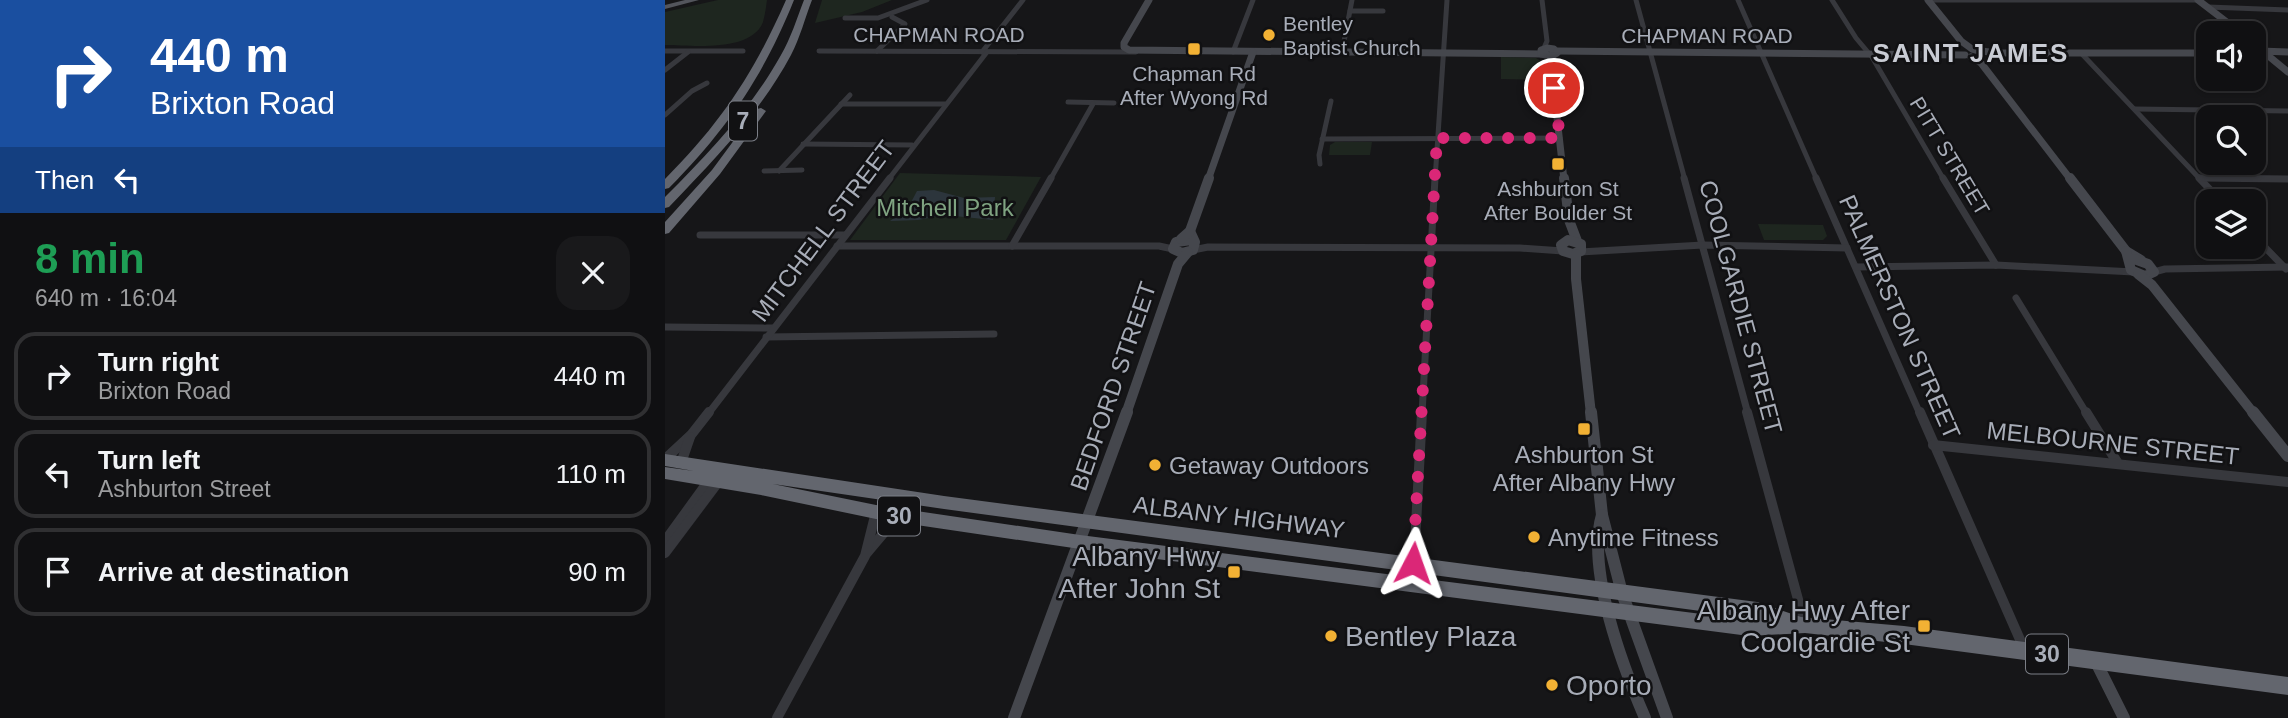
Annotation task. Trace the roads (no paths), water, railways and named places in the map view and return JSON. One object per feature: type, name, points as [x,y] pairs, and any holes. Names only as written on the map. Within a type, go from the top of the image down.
[{"type":"highway","name":"7","points":[[665,186],[712,137],[734,109],[776,36],[790,0]]},
{"type":"highway","name":"7","points":[[665,204],[726,142],[753,108],[787,52],[808,0]]},
{"type":"highway","points":[[665,230],[716,173],[748,130],[760,112],[787,52]]},
{"type":"highway","points":[[665,174],[734,109]]},
{"type":"highway","name":"ALBANY HIGHWAY","points":[[670,461],[767,478],[1087,522],[1757,610],[1805,625]]},
{"type":"highway","name":"ALBANY HIGHWAY","points":[[665,473],[898,516],[1080,542],[1749,628],[1805,625],[2288,686]]},
{"type":"main road","points":[[665,5],[677,0]]},
{"type":"main road","points":[[665,5],[695,0]]},
{"type":"street","points":[[838,21],[846,17],[874,20],[892,17],[927,0]]},
{"type":"street","name":"MITCHELL STREET","points":[[670,461],[1023,0]]},
{"type":"street","name":"CHAPMAN ROAD","points":[[1142,52],[1129,50],[1124,47],[1124,43],[1149,0]]},
{"type":"street","points":[[1233,52],[1252,0]]},
{"type":"street","points":[[1342,52],[1352,0]]},
{"type":"street","points":[[1413,563],[1447,0]]},
{"type":"street","points":[[1542,0],[1569,220],[1578,247],[1576,279],[1602,515],[1622,593],[1667,718]]},
{"type":"street","name":"COOLGARDIE STREET","points":[[1636,0],[1805,625]]},
{"type":"street","name":"PALMERSTON STREET","points":[[1738,0],[2025,651]]},
{"type":"street","name":"PITT STREET","points":[[1832,0],[1996,265]]},
{"type":"street","points":[[1928,0],[2199,0],[2230,21]]},
{"type":"street","points":[[1928,0],[2136,273]]},
{"type":"street","points":[[2276,8],[2288,4]]},
{"type":"street","points":[[2209,5],[2288,10]]},
{"type":"street","points":[[2209,5],[2227,21]]},
{"type":"street","points":[[1350,11],[1383,11]]},
{"type":"street","points":[[877,51],[905,24],[892,17]]},
{"type":"street","points":[[665,51],[743,51]]},
{"type":"street","name":"CHAPMAN ROAD","points":[[819,51],[2196,53]]},
{"type":"street","points":[[665,70],[688,52]]},
{"type":"street","name":"BEDFORD STREET","points":[[1014,718],[1080,542],[1253,52]]},
{"type":"street","points":[[2081,53],[2210,189]]},
{"type":"street","points":[[2266,53],[2288,53]]},
{"type":"street","points":[[2266,54],[2288,66]]},
{"type":"street","points":[[2266,55],[2288,72]]},
{"type":"street","points":[[665,115],[692,91],[707,83]]},
{"type":"street","points":[[779,171],[849,95]]},
{"type":"street","points":[[1320,164],[1322,139],[1331,101]]},
{"type":"street","points":[[1068,102],[1114,103]]},
{"type":"street","points":[[841,104],[945,104]]},
{"type":"street","points":[[1012,246],[1093,104]]},
{"type":"street","points":[[2135,110],[2288,111]]},
{"type":"street","points":[[1322,139],[1560,138]]},
{"type":"street","points":[[803,144],[912,145]]},
{"type":"street","points":[[764,171],[802,170]]},
{"type":"street","points":[[2199,178],[2288,180]]},
{"type":"street","points":[[1569,220],[1563,247],[1576,279]]},
{"type":"street","points":[[700,235],[845,235]]},
{"type":"street","points":[[837,246],[1617,248],[1703,245],[1847,248]]},
{"type":"street","points":[[2266,248],[2286,268]]},
{"type":"street","points":[[2115,269],[2127,258]]},
{"type":"street","points":[[2127,258],[2149,271],[2288,456]]},
{"type":"street","points":[[1856,267],[1996,265],[2115,269],[2136,273],[2165,269],[2286,268]]},
{"type":"street","points":[[2016,298],[2117,462]]},
{"type":"street","points":[[665,327],[773,328]]},
{"type":"street","points":[[766,337],[994,334]]},
{"type":"street","name":"MITCHELL STREET","points":[[670,461],[691,435]]},
{"type":"street","name":"MELBOURNE STREET","points":[[1933,445],[2117,462],[2288,482]]},
{"type":"street","points":[[665,541],[714,480]]},
{"type":"street","points":[[665,553],[714,480]]},
{"type":"street","points":[[865,556],[876,512]]},
{"type":"street","points":[[1602,515],[1597,529],[1606,609],[1624,671],[1645,718]]},
{"type":"street","points":[[777,718],[865,556],[898,516]]},
{"type":"street","points":[[2095,660],[2123,718]]},
{"type":"place","name":"Bentley Baptist Church","points":[[1269,35]]},
{"type":"place","name":"Chapman Rd After Wyong Rd","points":[[1194,49]]},
{"type":"place","name":"Ashburton St After Boulder St","points":[[1558,164]]},
{"type":"place","name":"Ashburton St After Albany Hwy","points":[[1584,429]]},
{"type":"place","name":"Getaway Outdoors","points":[[1155,465]]},
{"type":"place","name":"Anytime Fitness","points":[[1534,537]]},
{"type":"place","name":"Albany Hwy After John St","points":[[1234,572]]},
{"type":"place","name":"Albany Hwy After Coolgardie St","points":[[1924,626]]},
{"type":"place","name":"Bentley Plaza","points":[[1331,636]]},
{"type":"place","name":"Oporto","points":[[1552,685]]},
{"type":"district","name":"SAINT JAMES","points":[[1971,53]]},
{"type":"park label","name":"Mitchell Park","points":[[945,207]]}]
